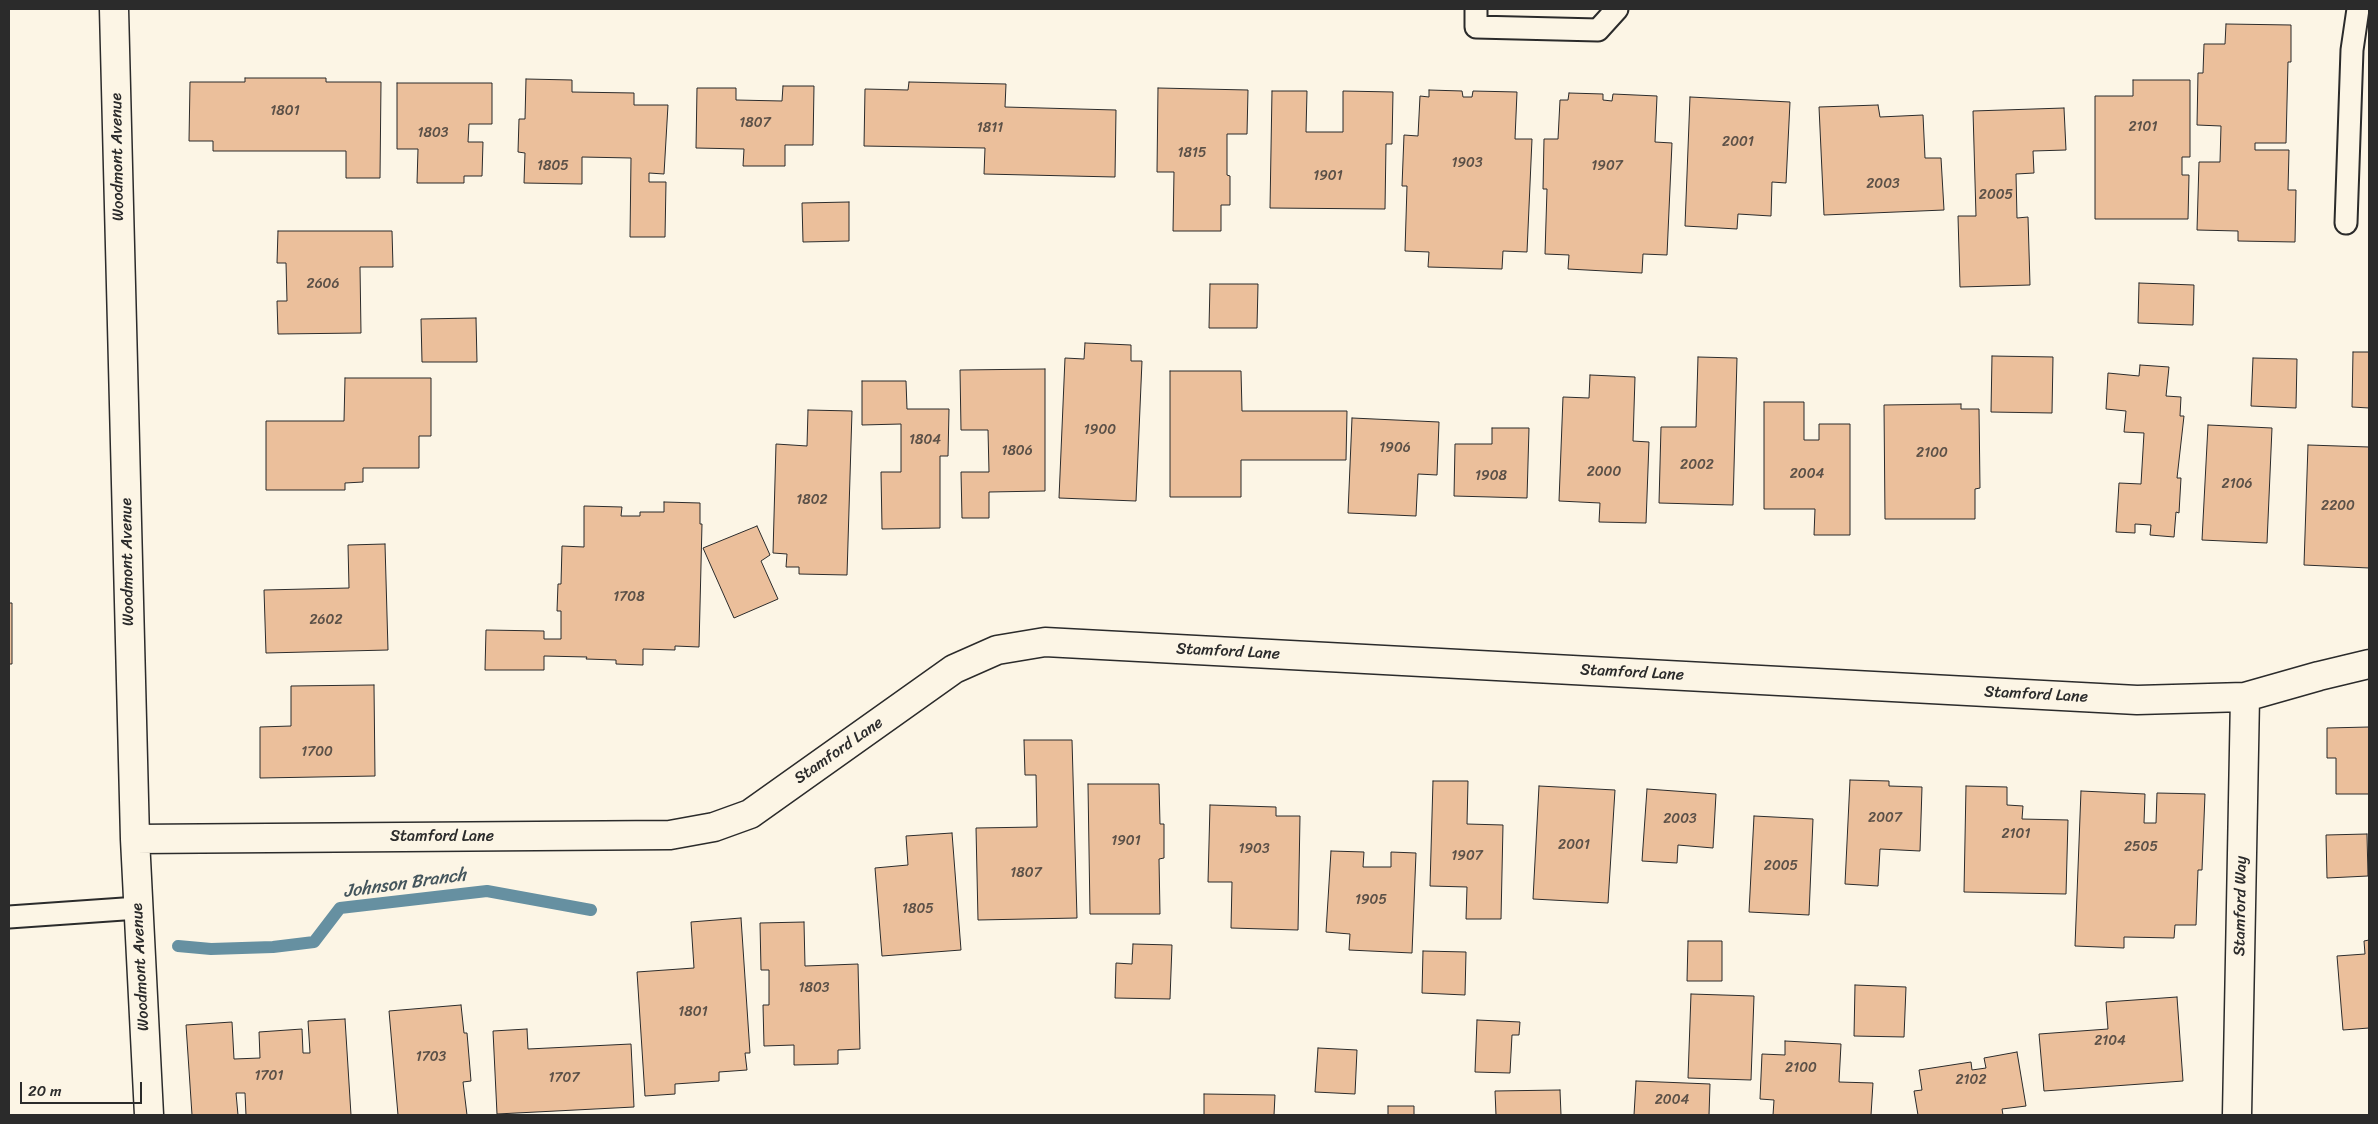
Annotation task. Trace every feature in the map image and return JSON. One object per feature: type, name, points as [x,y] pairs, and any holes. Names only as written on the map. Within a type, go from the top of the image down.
[{"type":"street","name":"Woodmont Avenue","points":[[114,9],[134,839],[149,1115]]},
{"type":"street","name":"Stamford Lane","points":[[134,839],[670,835],[714,828],[750,814],[954,669],[997,650],[1045,642],[2137,700],[2244,697],[2369,664]]},
{"type":"street","name":"Stamford Way","points":[[2237,1115],[2244,697]]},
{"type":"lane","points":[[1476,9],[1476,27],[1598,30],[1616,9]]},
{"type":"lane","points":[[2346,223],[2352,50],[2358,9]]},
{"type":"lane","points":[[9,917],[138,908]]},
{"type":"building","points":[[2226,24],[2291,25],[2291,62],[2288,62],[2286,143],[2255,143],[2255,150],[2289,150],[2288,190],[2296,190],[2295,242],[2238,241],[2238,231],[2197,230],[2199,162],[2220,162],[2221,126],[2197,125],[2198,73],[2203,73],[2204,44],[2225,44]]},
{"type":"building","points":[[245,78],[326,78],[326,82],[381,82],[380,178],[346,178],[346,151],[213,151],[213,141],[189,141],[190,82],[245,82]]},
{"type":"building","points":[[526,79],[572,80],[572,92],[634,93],[634,105],[668,105],[664,174],[649,173],[649,182],[666,182],[665,237],[630,237],[631,158],[582,157],[582,184],[524,183],[525,153],[518,152],[519,119],[525,119]]},
{"type":"building","points":[[2133,80],[2190,80],[2190,157],[2182,157],[2182,175],[2189,175],[2188,219],[2095,219],[2095,96],[2133,96]]},
{"type":"building","points":[[909,82],[1006,84],[1005,107],[1116,110],[1115,177],[984,174],[985,148],[864,146],[865,89],[908,90]]},
{"type":"building","points":[[397,83],[492,83],[492,124],[469,124],[468,142],[483,142],[482,176],[464,176],[464,183],[417,183],[418,149],[397,149]]},
{"type":"building","points":[[783,86],[814,86],[813,145],[785,145],[785,166],[743,166],[744,149],[696,148],[697,88],[736,88],[736,100],[782,101]]},
{"type":"building","points":[[1158,88],[1248,90],[1247,134],[1227,134],[1227,175],[1230,176],[1230,205],[1221,205],[1221,231],[1173,231],[1174,172],[1157,172]]},
{"type":"building","points":[[1429,90],[1462,91],[1463,97],[1472,97],[1473,91],[1517,92],[1515,139],[1532,139],[1527,252],[1503,251],[1502,269],[1428,267],[1429,252],[1405,251],[1407,186],[1402,186],[1404,135],[1418,136],[1420,96],[1429,97]]},
{"type":"building","points":[[1272,91],[1307,91],[1306,132],[1343,132],[1343,91],[1393,92],[1392,144],[1386,144],[1385,209],[1270,208]]},
{"type":"building","points":[[1569,93],[1603,94],[1603,100],[1612,101],[1613,94],[1657,96],[1655,142],[1672,143],[1667,255],[1643,254],[1642,273],[1568,269],[1569,255],[1545,254],[1547,189],[1543,189],[1544,139],[1558,139],[1560,100],[1568,100]]},
{"type":"building","points":[[1690,97],[1790,102],[1786,183],[1772,182],[1771,216],[1738,214],[1737,229],[1685,226]]},
{"type":"building","points":[[1878,105],[1880,117],[1923,115],[1925,158],[1941,158],[1944,210],[1824,215],[1819,107]]},
{"type":"building","points":[[2064,108],[2066,150],[2033,151],[2034,173],[2016,174],[2017,218],[2028,217],[2030,285],[1960,287],[1958,216],[1976,216],[1973,111]]},
{"type":"building","points":[[849,202],[849,241],[803,242],[802,203]]},
{"type":"building","points":[[278,231],[392,231],[393,267],[360,267],[361,333],[278,334],[277,301],[287,301],[286,263],[277,263]]},
{"type":"building","points":[[2139,283],[2194,285],[2193,325],[2138,323]]},
{"type":"building","points":[[1210,284],[1258,284],[1257,328],[1209,328]]},
{"type":"building","points":[[476,318],[477,362],[422,362],[421,319]]},
{"type":"building","points":[[1085,343],[1131,345],[1131,361],[1142,361],[1136,501],[1059,498],[1065,358],[1084,359]]},
{"type":"building","points":[[2353,352],[2369,352],[2369,408],[2352,407]]},
{"type":"building","points":[[1992,356],[2053,357],[2052,413],[1991,412]]},
{"type":"building","points":[[1698,357],[1737,358],[1733,505],[1659,503],[1661,427],[1696,427]]},
{"type":"building","points":[[2253,358],[2297,359],[2296,408],[2251,406]]},
{"type":"building","points":[[2140,365],[2169,367],[2166,396],[2181,397],[2180,416],[2184,416],[2177,478],[2181,478],[2179,513],[2176,512],[2174,537],[2150,535],[2151,525],[2135,524],[2135,533],[2116,532],[2119,483],[2141,484],[2144,433],[2124,432],[2126,411],[2106,409],[2108,373],[2139,376]]},
{"type":"building","points":[[1045,369],[1045,491],[989,492],[989,518],[962,518],[961,472],[989,472],[988,430],[961,430],[960,370]]},
{"type":"building","points":[[1170,371],[1241,371],[1242,411],[1347,411],[1346,460],[1241,460],[1241,497],[1170,497]]},
{"type":"building","points":[[1590,375],[1635,377],[1633,441],[1649,442],[1646,523],[1599,522],[1600,503],[1559,501],[1563,397],[1589,398]]},
{"type":"building","points":[[345,378],[431,378],[431,436],[419,436],[419,468],[363,468],[363,482],[345,483],[345,490],[266,490],[266,421],[344,421]]},
{"type":"building","points":[[862,381],[906,381],[907,409],[949,409],[948,456],[940,456],[940,528],[882,529],[881,472],[901,472],[901,424],[862,425]]},
{"type":"building","points":[[1764,402],[1804,402],[1804,440],[1819,440],[1819,424],[1850,424],[1850,535],[1814,535],[1815,509],[1764,509]]},
{"type":"building","points":[[1961,404],[1961,409],[1979,409],[1980,488],[1975,489],[1975,519],[1885,519],[1884,405]]},
{"type":"building","points":[[808,410],[852,411],[847,575],[799,574],[799,567],[786,567],[787,554],[773,553],[776,444],[807,446]]},
{"type":"building","points":[[1352,418],[1439,422],[1437,475],[1418,474],[1416,516],[1348,513]]},
{"type":"building","points":[[2208,425],[2272,428],[2267,543],[2202,540]]},
{"type":"building","points":[[1492,428],[1529,428],[1527,498],[1454,496],[1455,444],[1492,444]]},
{"type":"building","points":[[2308,445],[2369,447],[2369,568],[2304,565]]},
{"type":"building","points":[[664,502],[700,503],[700,524],[702,524],[699,647],[675,646],[675,650],[643,649],[643,665],[616,664],[616,660],[586,659],[587,657],[544,656],[544,670],[485,670],[486,630],[544,631],[544,639],[561,639],[561,611],[557,611],[558,584],[561,584],[562,546],[584,547],[584,506],[622,507],[621,516],[640,516],[640,512],[664,512]]},
{"type":"building","points":[[757,526],[770,555],[761,561],[778,599],[734,618],[703,548]]},
{"type":"building","points":[[385,544],[388,650],[266,653],[264,590],[349,588],[348,545]]},
{"type":"building","points":[[9,603],[12,603],[12,664],[9,664]]},
{"type":"building","points":[[374,685],[375,776],[260,778],[260,727],[291,726],[291,686]]},
{"type":"building","points":[[2369,727],[2369,794],[2336,794],[2336,758],[2327,758],[2327,728]]},
{"type":"building","points":[[1024,740],[1072,740],[1077,918],[978,920],[976,828],[1037,827],[1036,775],[1025,775]]},
{"type":"building","points":[[1850,780],[1889,781],[1889,786],[1922,787],[1920,851],[1880,849],[1878,886],[1845,884]]},
{"type":"building","points":[[1433,781],[1468,781],[1467,824],[1503,825],[1501,919],[1466,919],[1467,887],[1430,886]]},
{"type":"building","points":[[1088,784],[1159,784],[1160,824],[1164,824],[1164,858],[1159,859],[1160,914],[1090,914]]},
{"type":"building","points":[[1539,786],[1615,790],[1608,903],[1533,899]]},
{"type":"building","points":[[1966,786],[2007,787],[2007,805],[2023,806],[2022,819],[2068,820],[2066,894],[1964,892]]},
{"type":"building","points":[[1647,789],[1716,794],[1713,848],[1678,845],[1677,863],[1642,861]]},
{"type":"building","points":[[2081,791],[2145,794],[2144,823],[2156,823],[2157,793],[2205,794],[2202,870],[2198,870],[2196,925],[2175,925],[2174,938],[2124,937],[2124,948],[2075,946]]},
{"type":"building","points":[[1210,805],[1276,807],[1276,816],[1300,816],[1298,930],[1231,928],[1232,882],[1208,882]]},
{"type":"building","points":[[1754,816],[1813,819],[1809,915],[1749,912]]},
{"type":"building","points":[[952,833],[961,950],[882,956],[875,868],[908,865],[906,836]]},
{"type":"building","points":[[2367,834],[2368,876],[2327,878],[2326,835]]},
{"type":"building","points":[[1331,851],[1364,852],[1363,867],[1391,867],[1391,852],[1416,853],[1412,953],[1349,950],[1350,934],[1326,932]]},
{"type":"building","points":[[741,918],[750,1053],[745,1053],[747,1070],[719,1072],[719,1081],[675,1084],[675,1094],[645,1096],[637,972],[694,968],[691,922]]},
{"type":"building","points":[[804,922],[805,966],[858,964],[860,1049],[838,1050],[838,1064],[794,1065],[794,1045],[764,1046],[763,1005],[769,1005],[769,970],[761,970],[760,923]]},
{"type":"building","points":[[2369,940],[2369,1028],[2343,1030],[2337,956],[2365,954],[2364,941]]},
{"type":"building","points":[[1688,941],[1722,941],[1722,981],[1687,981]]},
{"type":"building","points":[[1133,944],[1172,945],[1170,999],[1115,998],[1116,963],[1132,964]]},
{"type":"building","points":[[1423,951],[1466,952],[1465,995],[1422,993]]},
{"type":"building","points":[[1855,985],[1906,987],[1904,1037],[1854,1036]]},
{"type":"building","points":[[1691,994],[1754,996],[1751,1080],[1688,1078]]},
{"type":"building","points":[[2177,997],[2183,1081],[2044,1091],[2039,1034],[2108,1029],[2106,1002]]},
{"type":"building","points":[[461,1005],[464,1033],[467,1033],[471,1081],[463,1082],[467,1115],[398,1115],[389,1011]]},
{"type":"building","points":[[345,1019],[351,1115],[246,1115],[245,1093],[236,1093],[238,1115],[192,1115],[186,1025],[232,1022],[234,1059],[260,1058],[259,1032],[302,1029],[303,1053],[310,1053],[308,1021]]},
{"type":"building","points":[[1477,1020],[1520,1022],[1519,1035],[1512,1035],[1510,1073],[1475,1072]]},
{"type":"building","points":[[527,1029],[528,1049],[631,1044],[634,1107],[497,1114],[493,1031]]},
{"type":"building","points":[[1785,1041],[1841,1044],[1839,1082],[1873,1083],[1871,1115],[1773,1115],[1774,1100],[1760,1099],[1762,1054],[1785,1055]]},
{"type":"building","points":[[1318,1048],[1357,1050],[1355,1094],[1315,1092]]},
{"type":"building","points":[[2017,1052],[2026,1106],[2002,1109],[2003,1115],[1918,1115],[1914,1091],[1922,1090],[1919,1070],[1971,1062],[1972,1070],[1986,1068],[1984,1058]]},
{"type":"building","points":[[1636,1081],[1710,1084],[1709,1115],[1634,1115]]},
{"type":"building","points":[[1560,1090],[1561,1115],[1496,1115],[1495,1091]]},
{"type":"building","points":[[1204,1094],[1275,1095],[1274,1115],[1204,1115]]},
{"type":"building","points":[[1388,1106],[1414,1106],[1414,1115],[1388,1115]]},
{"type":"waterway","name":"Johnson Branch","points":[[178,946],[211,949],[273,947],[314,942],[340,908],[487,891],[591,910]]}]
